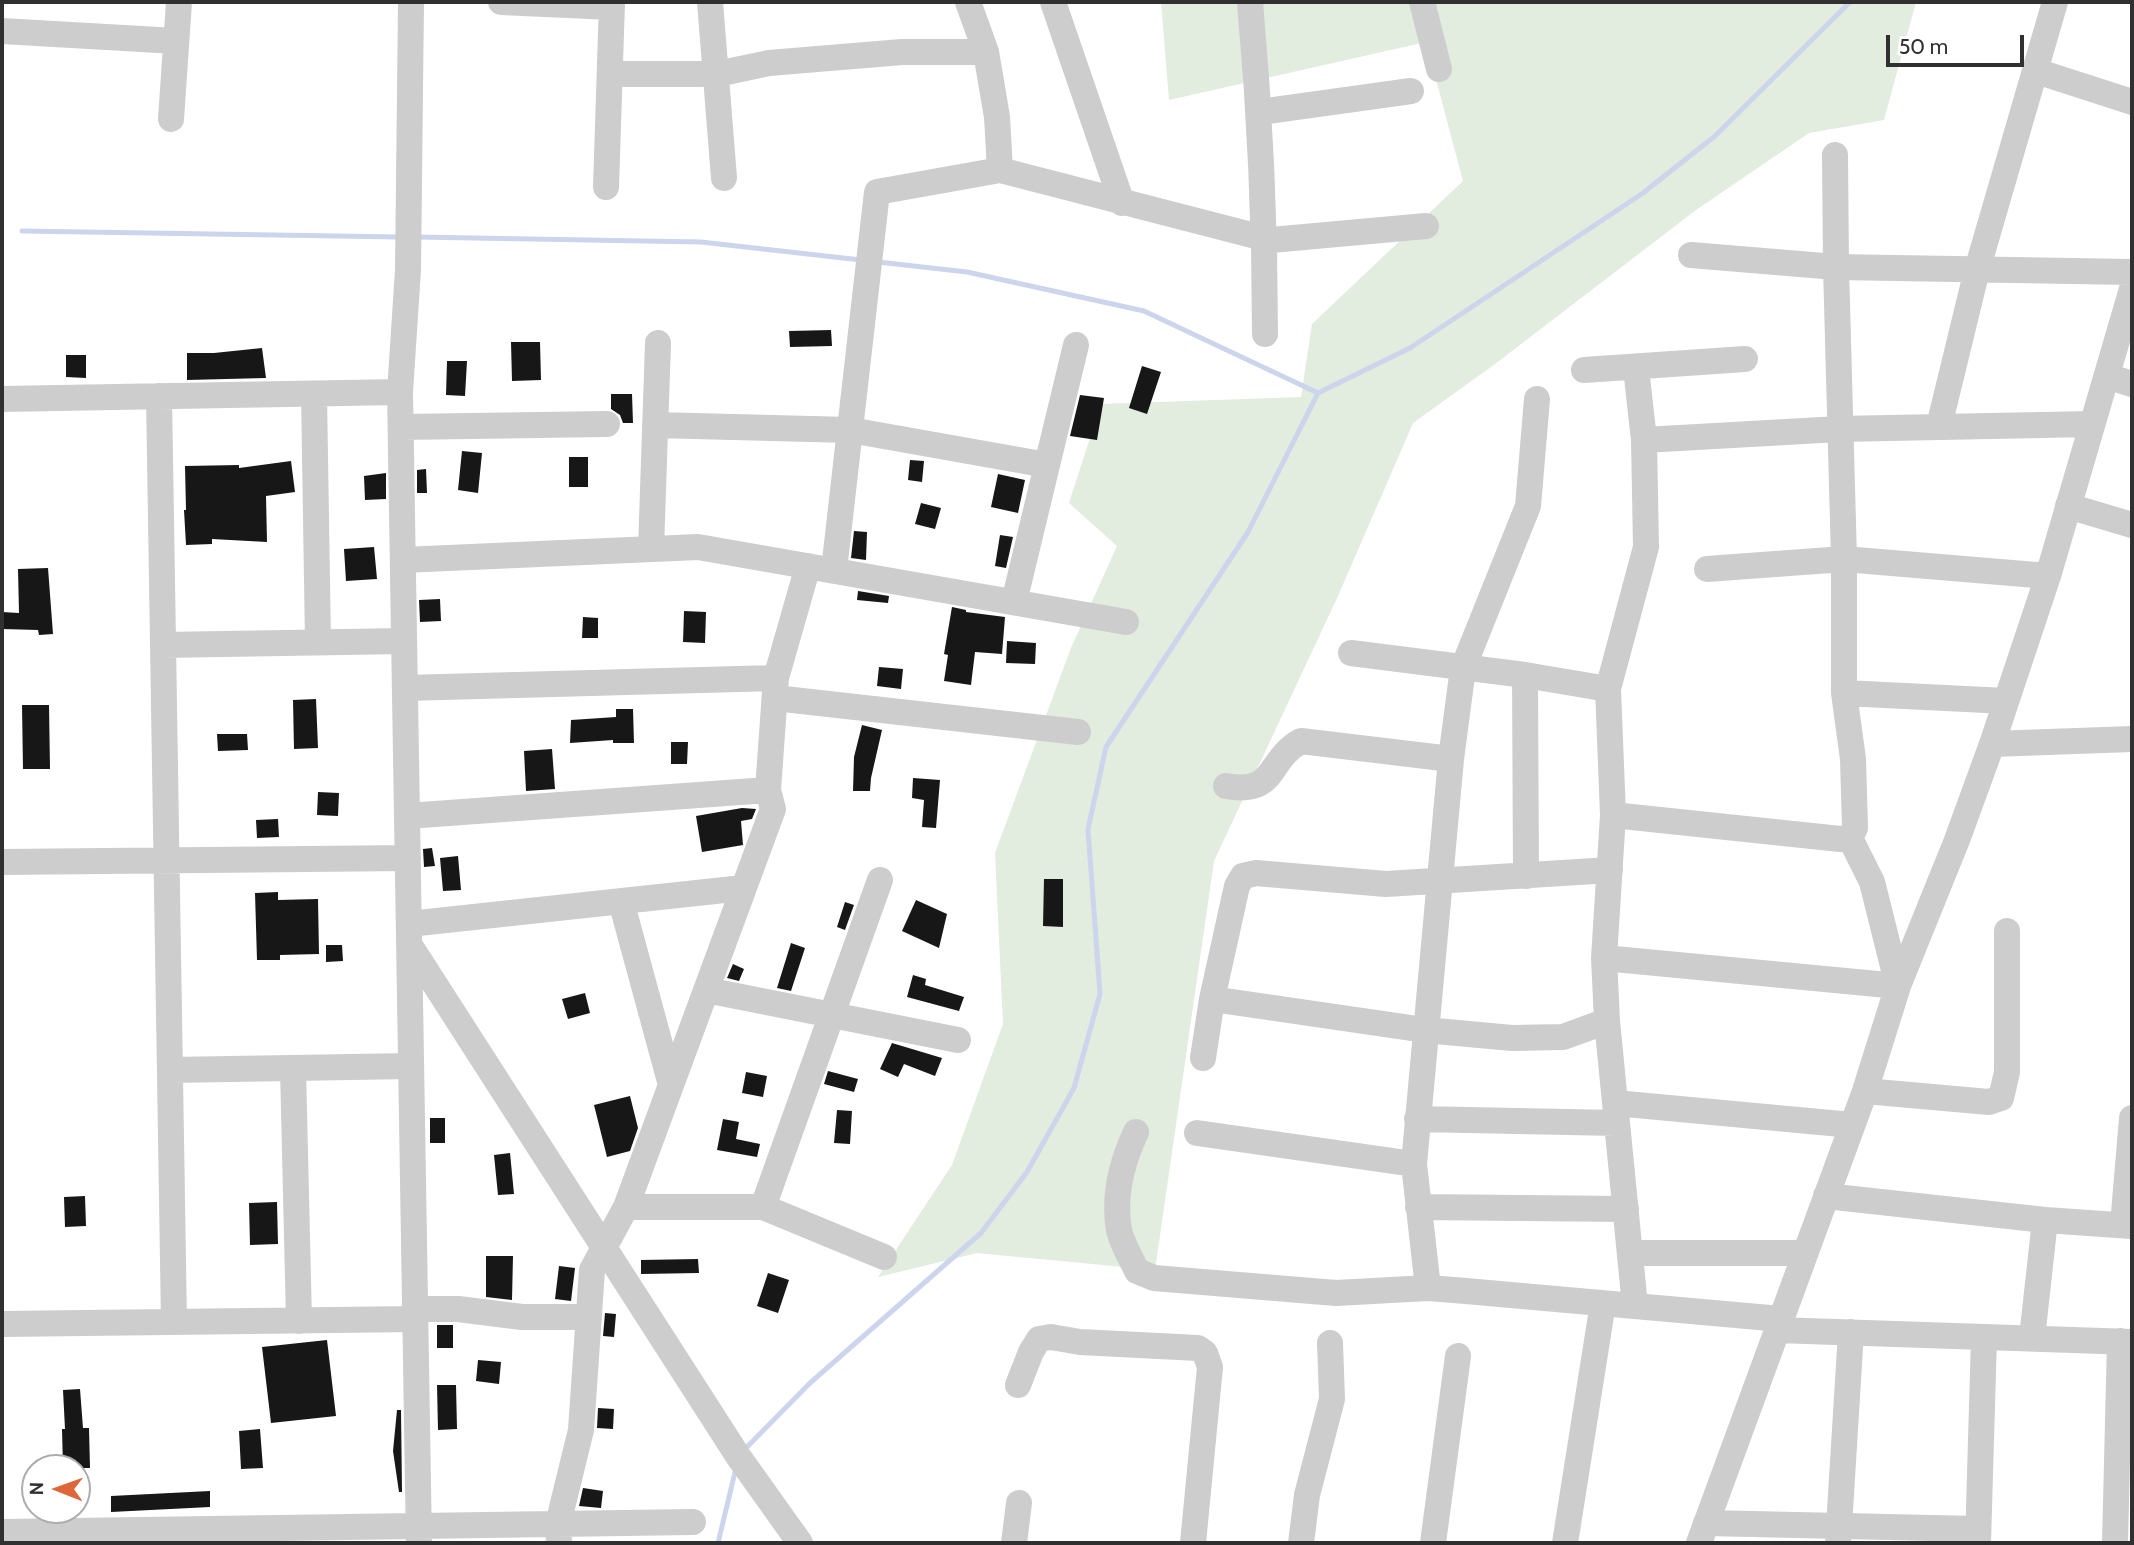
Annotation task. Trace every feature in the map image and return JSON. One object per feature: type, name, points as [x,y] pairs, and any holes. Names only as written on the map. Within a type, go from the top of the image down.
[{"type":"street","points":[[171,119],[178,2]]},
{"type":"street","points":[[411,2],[408,270],[400,392],[419,1535]]},
{"type":"street","points":[[501,2],[612,5],[606,187]]},
{"type":"street","points":[[710,2],[724,178]]},
{"type":"street","points":[[968,2],[986,52],[997,117],[1000,170]]},
{"type":"street","points":[[1053,2],[1122,202]]},
{"type":"street","points":[[1250,2],[1260,112],[1265,239],[1265,334]]},
{"type":"street","points":[[1422,2],[1439,69]]},
{"type":"street","points":[[1939,426],[1978,271],[2055,2]]},
{"type":"street","points":[[2,31],[176,41]]},
{"type":"street","points":[[611,74],[717,74],[769,63],[902,52],[986,52]]},
{"type":"street","points":[[2036,71],[2132,102]]},
{"type":"street","points":[[1260,112],[1411,91]]},
{"type":"street","points":[[1835,155],[1839,429],[1844,559],[1844,693],[1853,759],[1855,828],[1850,838]]},
{"type":"street","points":[[558,1534],[581,1430],[592,1270],[626,1207],[773,809],[768,790],[775,688],[821,568],[850,430],[877,192],[1000,170],[1271,240],[1426,226]]},
{"type":"street","points":[[1691,255],[1836,267],[2132,272]]},
{"type":"street","points":[[1984,1337],[1978,1536],[1703,1533],[1865,1091],[1898,986],[1992,744],[2048,576],[2132,289]]},
{"type":"street","points":[[652,549],[659,342]]},
{"type":"street","points":[[1014,602],[1076,345]]},
{"type":"street","points":[[1584,370],[1745,359]]},
{"type":"street","points":[[1635,1306],[1606,1021],[1604,958],[1614,815],[1608,689],[1646,547],[1644,440],[1636,368]]},
{"type":"street","points":[[2107,376],[2132,384]]},
{"type":"street","points":[[2,399],[400,392]]},
{"type":"street","points":[[314,394],[318,642]]},
{"type":"street","points":[[159,396],[174,1322]]},
{"type":"street","points":[[1428,1288],[1414,1164],[1451,759],[1464,668],[1528,506],[1537,399]]},
{"type":"street","points":[[401,427],[607,424]]},
{"type":"street","points":[[1644,440],[1839,429],[2092,424]]},
{"type":"street","points":[[656,425],[850,430],[1047,465]]},
{"type":"street","points":[[2068,506],[2132,525]]},
{"type":"street","points":[[403,560],[698,547],[1126,622]]},
{"type":"street","points":[[1707,569],[1844,559],[2048,576]]},
{"type":"street","points":[[163,645],[404,641]]},
{"type":"street","points":[[1351,653],[1525,675],[1608,689]]},
{"type":"street","points":[[1525,675],[1526,876]]},
{"type":"street","points":[[405,688],[775,688],[1078,732]]},
{"type":"street","points":[[1844,693],[2006,701]]},
{"type":"street","points":[[1992,744],[2132,738]]},
{"type":"street","points":[[1226,786],[1254,788],[1272,774],[1292,746],[1301,741],[1451,759]]},
{"type":"street","points":[[407,816],[768,790]]},
{"type":"street","points":[[1614,815],[1850,838]]},
{"type":"street","points":[[1850,838],[1872,882],[1898,986]]},
{"type":"street","points":[[2,862],[408,858]]},
{"type":"street","points":[[1203,1058],[1212,999],[1237,886],[1243,876],[1256,873],[1387,884],[1610,870]]},
{"type":"street","points":[[763,1207],[880,880]]},
{"type":"street","points":[[409,934],[621,901],[743,888]]},
{"type":"street","points":[[621,901],[671,1085]]},
{"type":"street","points":[[1865,1091],[1989,1102],[2001,1098],[2007,1072],[2007,931]]},
{"type":"street","points":[[409,934],[603,1247],[738,1456],[800,1543]]},
{"type":"street","points":[[1604,958],[1898,986]]},
{"type":"street","points":[[706,990],[958,1040]]},
{"type":"street","points":[[1212,999],[1425,1030],[1512,1038],[1563,1037],[1606,1021]]},
{"type":"street","points":[[170,1070],[411,1066]]},
{"type":"street","points":[[293,1068],[299,1321]]},
{"type":"street","points":[[1417,1119],[1616,1113],[1852,1125]]},
{"type":"street","points":[[1826,1196],[2045,1220],[2128,1226],[2132,1118]]},
{"type":"street","points":[[1136,1132],[1124,1157],[1118,1194],[1119,1230],[1137,1271],[1154,1278],[1336,1293],[1428,1288],[1635,1306],[1851,1332],[2126,1342],[2115,1543]]},
{"type":"street","points":[[1197,1133],[1414,1164]]},
{"type":"street","points":[[626,1207],[763,1207],[884,1257]]},
{"type":"street","points":[[1418,1207],[1626,1209]]},
{"type":"street","points":[[2032,1338],[2045,1220]]},
{"type":"street","points":[[1630,1253],[1805,1252]]},
{"type":"street","points":[[1565,1543],[1603,1303]]},
{"type":"street","points":[[2,1324],[299,1321],[458,1309],[522,1317],[589,1317]]},
{"type":"street","points":[[1838,1535],[1851,1332]]},
{"type":"street","points":[[1018,1385],[1039,1339],[1198,1348],[1205,1353],[1210,1367],[1193,1543]]},
{"type":"street","points":[[1301,1543],[1307,1495],[1332,1399],[1330,1343]]},
{"type":"street","points":[[1433,1543],[1458,1356]]},
{"type":"street","points":[[1014,1543],[1019,1503]]},
{"type":"street","points":[[2,1532],[558,1534],[693,1522]]},
{"type":"shaded area","points":[[1161,2],[1916,2],[1884,120],[1809,133],[1696,210],[1495,364],[1413,423],[1338,596],[1214,861],[1155,1270],[977,1253],[878,1277],[952,1165],[1003,1024],[995,853],[1071,648],[1117,546],[1069,503],[1101,404],[1301,397],[1312,324],[1463,181],[1426,42],[1169,100]]},
{"type":"building","points":[[831,330],[832,346],[790,347],[789,331]]},
{"type":"building","points":[[511,342],[540,342],[541,380],[512,381]]},
{"type":"building","points":[[262,348],[266,378],[187,380],[187,353]]},
{"type":"building","points":[[66,355],[86,355],[86,378],[66,377]]},
{"type":"building","points":[[447,361],[467,361],[465,396],[446,395]]},
{"type":"building","points":[[1142,366],[1161,372],[1147,414],[1129,408]]},
{"type":"building","points":[[611,394],[632,394],[633,423],[623,423],[620,415],[611,409]]},
{"type":"building","points":[[1080,395],[1104,398],[1097,440],[1070,436]]},
{"type":"building","points":[[462,451],[482,453],[478,493],[458,490]]},
{"type":"building","points":[[569,457],[588,457],[588,487],[569,487]]},
{"type":"building","points":[[910,460],[924,461],[922,482],[908,480]]},
{"type":"building","points":[[291,461],[295,492],[266,496],[267,542],[212,539],[212,544],[186,545],[185,466],[239,465],[239,468]]},
{"type":"building","points":[[426,469],[427,493],[417,493],[417,470]]},
{"type":"building","points":[[386,473],[386,499],[365,500],[364,476]]},
{"type":"building","points":[[998,474],[1025,480],[1018,513],[991,507]]},
{"type":"building","points":[[921,503],[941,508],[935,529],[915,524]]},
{"type":"building","points":[[854,531],[867,532],[866,560],[851,558]]},
{"type":"building","points":[[1000,535],[1013,537],[1006,568],[995,566]]},
{"type":"building","points":[[374,547],[377,579],[346,581],[344,549]]},
{"type":"building","points":[[48,568],[53,634],[39,635],[38,630],[2,629],[2,612],[19,613],[18,569]]},
{"type":"building","points":[[858,591],[889,596],[888,603],[857,600]]},
{"type":"building","points":[[440,599],[441,621],[420,622],[419,600]]},
{"type":"building","points":[[952,607],[966,612],[1005,617],[1002,654],[975,652],[971,685],[944,681],[948,655],[944,654]]},
{"type":"building","points":[[684,611],[706,612],[705,643],[683,642]]},
{"type":"building","points":[[583,617],[598,618],[598,638],[582,638]]},
{"type":"building","points":[[1007,641],[1036,643],[1035,664],[1006,663]]},
{"type":"building","points":[[879,667],[903,669],[901,689],[877,686]]},
{"type":"building","points":[[316,699],[318,748],[294,749],[293,700]]},
{"type":"building","points":[[22,705],[49,705],[50,769],[23,769]]},
{"type":"building","points":[[616,709],[633,709],[634,743],[613,743],[613,740],[570,743],[571,720],[616,717]]},
{"type":"building","points":[[862,725],[882,730],[870,791],[853,791],[854,757]]},
{"type":"building","points":[[217,734],[247,734],[248,750],[218,751]]},
{"type":"building","points":[[671,742],[688,742],[687,764],[671,764]]},
{"type":"building","points":[[552,749],[555,789],[526,791],[524,751]]},
{"type":"building","points":[[913,778],[940,780],[936,828],[922,827],[924,800],[912,798]]},
{"type":"building","points":[[318,792],[339,793],[338,816],[317,815]]},
{"type":"building","points":[[742,808],[756,809],[752,819],[741,821],[743,845],[702,852],[696,816]]},
{"type":"building","points":[[278,819],[279,837],[257,838],[256,820]]},
{"type":"building","points":[[432,848],[435,866],[424,867],[423,849]]},
{"type":"building","points":[[458,856],[461,890],[443,891],[440,858]]},
{"type":"building","points":[[1044,879],[1063,879],[1063,927],[1043,926]]},
{"type":"building","points":[[278,892],[278,900],[318,899],[319,954],[280,955],[280,960],[257,960],[255,893]]},
{"type":"building","points":[[916,900],[947,914],[939,948],[902,931]]},
{"type":"building","points":[[845,902],[854,905],[845,930],[837,927]]},
{"type":"building","points":[[791,943],[805,948],[791,991],[777,988]]},
{"type":"building","points":[[326,945],[342,945],[343,961],[326,962]]},
{"type":"building","points":[[733,964],[744,969],[739,981],[727,978]]},
{"type":"building","points":[[913,975],[926,979],[925,985],[964,997],[959,1011],[907,997]]},
{"type":"building","points":[[585,993],[590,1013],[568,1019],[562,999]]},
{"type":"building","points":[[892,1043],[942,1058],[935,1076],[904,1064],[898,1077],[880,1069]]},
{"type":"building","points":[[828,1071],[858,1079],[854,1092],[824,1084]]},
{"type":"building","points":[[746,1072],[767,1076],[763,1097],[742,1093]]},
{"type":"building","points":[[630,1096],[638,1128],[630,1151],[607,1157],[594,1105]]},
{"type":"building","points":[[837,1110],[852,1111],[850,1144],[834,1143]]},
{"type":"building","points":[[430,1118],[445,1118],[445,1143],[430,1143]]},
{"type":"building","points":[[723,1119],[739,1122],[736,1139],[760,1144],[757,1157],[717,1150]]},
{"type":"building","points":[[510,1153],[514,1194],[498,1195],[494,1155]]},
{"type":"building","points":[[85,1196],[86,1226],[65,1227],[64,1197]]},
{"type":"building","points":[[277,1202],[278,1244],[250,1245],[249,1203]]},
{"type":"building","points":[[486,1256],[513,1256],[512,1300],[486,1297]]},
{"type":"building","points":[[698,1259],[699,1273],[641,1274],[641,1260]]},
{"type":"building","points":[[559,1266],[575,1268],[571,1301],[555,1299]]},
{"type":"building","points":[[768,1273],[789,1280],[778,1313],[757,1306]]},
{"type":"building","points":[[605,1313],[616,1314],[614,1337],[603,1336]]},
{"type":"building","points":[[437,1325],[453,1325],[453,1348],[437,1348]]},
{"type":"building","points":[[327,1340],[336,1416],[271,1423],[262,1347]]},
{"type":"building","points":[[478,1360],[501,1362],[499,1384],[476,1381]]},
{"type":"building","points":[[437,1385],[456,1385],[457,1429],[438,1430]]},
{"type":"building","points":[[80,1389],[83,1428],[89,1428],[90,1454],[63,1454],[62,1429],[65,1429],[63,1390]]},
{"type":"building","points":[[598,1408],[614,1409],[613,1429],[597,1428]]},
{"type":"building","points":[[397,1410],[401,1410],[402,1492],[399,1492],[393,1451]]},
{"type":"building","points":[[260,1429],[263,1468],[241,1469],[239,1431]]},
{"type":"building","points":[[583,1488],[603,1491],[601,1508],[579,1506]]},
{"type":"building","points":[[210,1491],[210,1507],[111,1512],[111,1496]]},
{"type":"waterway","points":[[744,1450],[810,1383],[981,1233],[1027,1172],[1074,1088],[1100,994],[1088,829],[1106,747],[1248,532],[1318,393],[1410,348],[1643,193],[1715,136],[1850,2]]},
{"type":"waterway","points":[[22,231],[400,237]]},
{"type":"waterway","points":[[417,237],[701,242],[861,260]]},
{"type":"waterway","points":[[878,262],[967,272],[1144,311],[1318,393]]},
{"type":"waterway","points":[[718,1543],[736,1468]]}]
